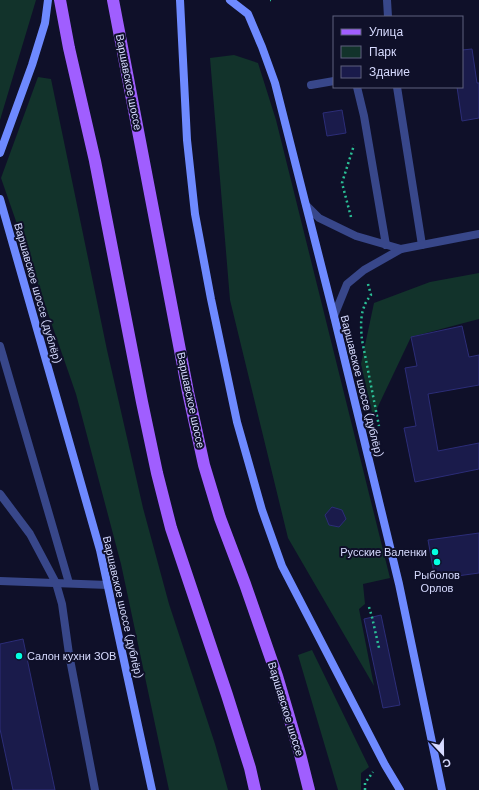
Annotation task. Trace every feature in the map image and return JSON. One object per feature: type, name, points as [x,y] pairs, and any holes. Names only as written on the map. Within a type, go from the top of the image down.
[{"type":"main road","points":[[0,153],[32,65],[45,23],[48,0]]},
{"type":"main road","points":[[60,0],[69,48],[95,161],[158,480],[171,528],[227,695],[250,768],[255,790]]},
{"type":"main road","name":"Варшавское шоссе","points":[[113,0],[188,392],[204,465],[220,518],[277,676],[309,790]]},
{"type":"main road","points":[[180,0],[187,140],[195,214],[237,422],[262,510],[282,566],[400,790]]},
{"type":"main road","name":"Варшавское шоссе (дублёр)","points":[[230,0],[248,14],[275,84],[307,206],[399,584],[442,790]]},
{"type":"main road","name":"Варшавское шоссе (дублёр)","points":[[0,199],[100,550],[152,790]]},
{"type":"street","points":[[387,0],[388,16]]},
{"type":"street","points":[[311,85],[333,81]]},
{"type":"street","points":[[357,88],[364,116],[386,245]]},
{"type":"street","points":[[397,88],[422,245]]},
{"type":"street","points":[[307,206],[319,218],[356,236],[401,249]]},
{"type":"street","points":[[334,316],[347,284],[364,270],[401,249],[479,234]]},
{"type":"street","points":[[0,346],[69,583]]},
{"type":"street","points":[[0,494],[30,534],[56,583],[62,604],[69,654],[95,790]]},
{"type":"street","points":[[0,581],[108,585]]},
{"type":"path","points":[[352,220],[342,184],[354,143]]},
{"type":"path","points":[[369,607],[379,648]]},
{"type":"path","points":[[365,790],[365,783],[373,772]]},
{"type":"green space","points":[[0,0],[36,0],[0,120]]},
{"type":"green space","points":[[234,55],[258,63],[276,120],[390,578],[363,584],[365,604],[359,609],[374,686],[288,538],[230,300],[210,58]]},
{"type":"green space","points":[[38,77],[51,79],[107,350],[143,508],[169,604],[215,744],[228,790],[169,790],[121,564],[76,394],[1,178]]},
{"type":"green space","points":[[479,273],[479,319],[411,337],[373,417],[361,364],[374,303],[430,282]]},
{"type":"green space","points":[[312,650],[369,767],[361,773],[361,790],[338,790],[298,655]]},
{"type":"building","points":[[472,49],[477,83],[479,83],[479,118],[462,121],[457,88],[463,88],[463,50]]},
{"type":"building","points":[[342,110],[346,133],[327,136],[323,113]]},
{"type":"building","points":[[462,326],[469,357],[479,355],[479,385],[428,394],[438,451],[479,443],[479,469],[415,482],[404,428],[416,426],[405,368],[417,366],[411,337]]},
{"type":"building","points":[[332,507],[342,510],[346,519],[339,527],[329,525],[325,515]]},
{"type":"building","points":[[479,533],[479,573],[435,579],[428,540]]},
{"type":"building","points":[[381,615],[400,705],[383,708],[364,619]]},
{"type":"building","points":[[23,639],[55,790],[13,790],[0,729],[0,644]]},
{"type":"place","name":"Русские Валенки","points":[[435,552]]},
{"type":"place","name":"Рыболов Орлов","points":[[437,562]]},
{"type":"place","name":"Салон кухни ЗОВ","points":[[19,656]]}]
